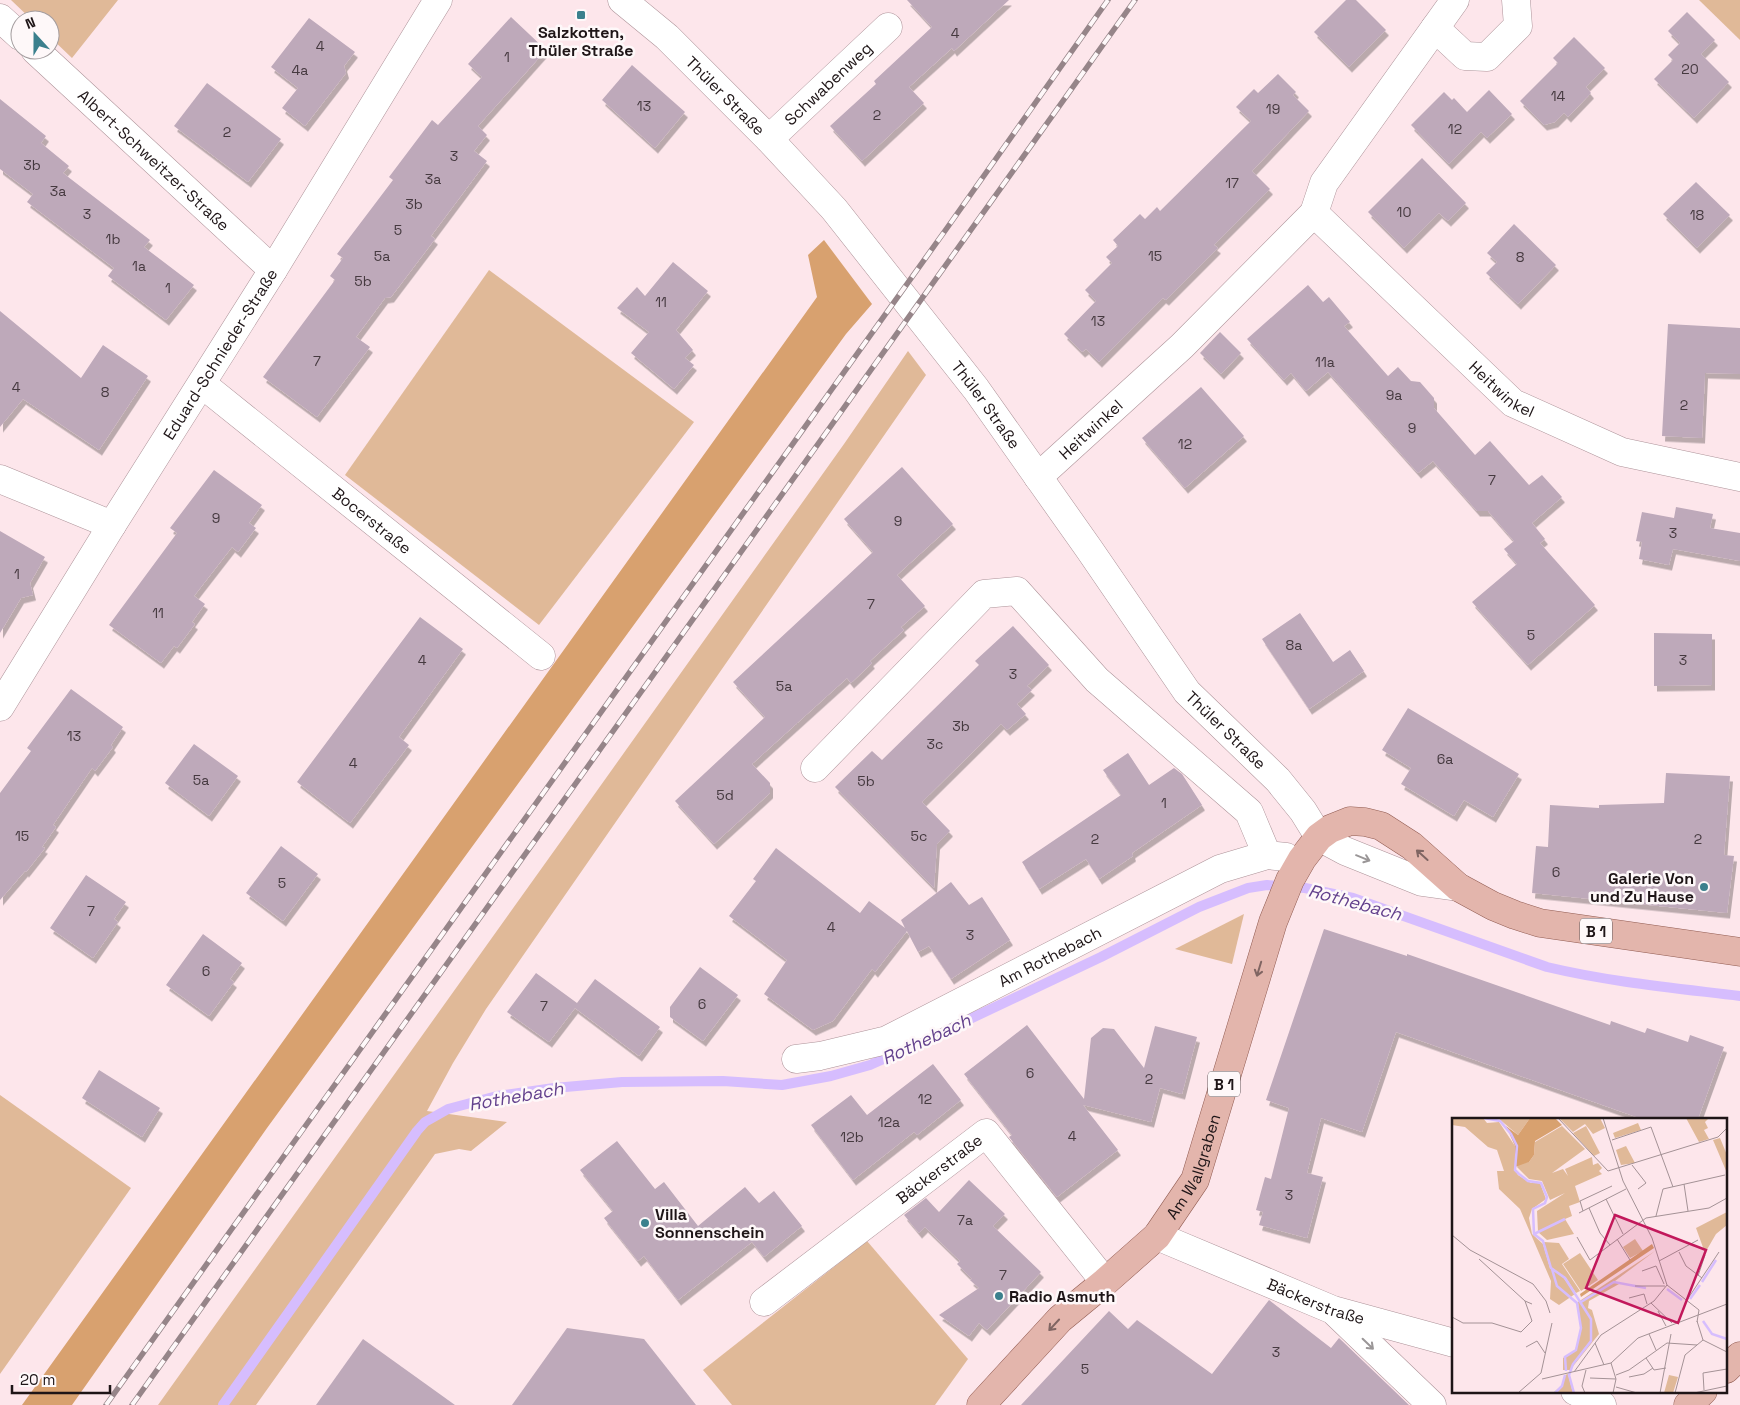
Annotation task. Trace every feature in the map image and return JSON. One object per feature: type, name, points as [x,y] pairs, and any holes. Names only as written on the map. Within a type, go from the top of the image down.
[{"type":"main road","name":"B 1","points":[[1319,837],[1330,829],[1350,821],[1381,826],[1412,846],[1458,887],[1493,906],[1515,915],[1540,922],[1740,952]]},
{"type":"main road","name":"Am Wallgraben","points":[[981,1405],[1060,1319],[1157,1236],[1195,1180],[1273,922],[1296,870],[1319,837]]},
{"type":"main road","points":[[1728,1367],[1740,1356]]},
{"type":"main road","points":[[1688,1405],[1702,1392]]},
{"type":"street","name":"Eduard-Schnieder-Straße","points":[[0,707],[273,270],[438,0]]},
{"type":"street","name":"Thüler Straße","points":[[622,0],[667,37],[770,139],[865,246],[976,389],[1187,692],[1278,780],[1303,811],[1319,837]]},
{"type":"street","name":"Heitwinkel","points":[[1038,477],[1182,346],[1314,213],[1324,183],[1456,0]]},
{"type":"street","points":[[1436,28],[1465,56],[1487,57],[1518,26],[1516,0]]},
{"type":"street","points":[[0,18],[10,27]]},
{"type":"street","name":"Schwabenweg","points":[[770,139],[888,27]]},
{"type":"street","name":"Albert-Schweitzer-Straße","points":[[46,60],[273,270]]},
{"type":"street","name":"Heitwinkel","points":[[1314,213],[1513,403],[1622,452],[1740,477]]},
{"type":"street","name":"Bocerstraße","points":[[202,384],[541,656]]},
{"type":"street","points":[[0,479],[112,525]]},
{"type":"street","points":[[815,768],[984,594],[1017,591],[1097,680],[1249,812],[1267,855]]},
{"type":"street","points":[[1319,837],[1346,851],[1422,882],[1458,887]]},
{"type":"street","name":"Am Rothebach","points":[[796,1059],[820,1056],[887,1040],[1220,869],[1267,855],[1296,870]]},
{"type":"street","name":"Bäckerstraße","points":[[764,1302],[986,1133],[1105,1282]]},
{"type":"street","name":"Bäckerstraße","points":[[1157,1236],[1333,1310],[1452,1341]]},
{"type":"street","points":[[1333,1310],[1432,1405]]},
{"type":"street","points":[[1577,1392],[1602,1405]]},
{"type":"shaded area","points":[[11,0],[118,0],[72,58],[60,47],[60,10],[22,10]]},
{"type":"shaded area","points":[[1699,0],[1740,0],[1740,40]]},
{"type":"shaded area","points":[[824,240],[872,304],[846,334],[267,1128],[72,1405],[22,1405],[817,297],[808,255]]},
{"type":"shaded area","points":[[489,270],[694,422],[539,625],[345,475]]},
{"type":"shaded area","points":[[908,351],[926,375],[486,1009],[453,1063],[427,1111],[507,1122],[471,1151],[459,1149],[435,1154],[256,1405],[158,1405],[844,444]]},
{"type":"shaded area","points":[[1244,914],[1232,964],[1175,949]]},
{"type":"shaded area","points":[[0,1095],[131,1188],[0,1374]]},
{"type":"shaded area","points":[[867,1241],[968,1359],[935,1405],[732,1405],[703,1370]]},
{"type":"building","points":[[907,0],[1009,0],[954,51],[952,48],[909,87],[924,103],[862,161],[830,126],[876,84],[874,81],[932,27]]},
{"type":"building","points":[[1346,0],[1356,0],[1386,30],[1349,67],[1314,32]]},
{"type":"building","points":[[1687,12],[1715,40],[1701,54],[1729,82],[1694,118],[1654,79],[1673,60],[1668,55],[1680,43],[1668,31]]},
{"type":"building","points":[[511,17],[546,50],[478,126],[487,135],[474,151],[487,161],[431,236],[435,239],[391,297],[385,298],[356,337],[370,347],[317,417],[263,377],[335,280],[330,276],[343,258],[337,254],[393,180],[389,177],[432,120],[438,125],[482,77],[468,64]]},
{"type":"building","points":[[309,18],[355,52],[344,66],[346,73],[305,126],[282,108],[298,88],[271,67]]},
{"type":"building","points":[[1574,37],[1605,68],[1586,87],[1591,93],[1568,117],[1564,113],[1555,122],[1544,125],[1520,101],[1558,63],[1553,58]]},
{"type":"building","points":[[632,65],[685,112],[655,148],[602,100]]},
{"type":"building","points":[[1278,74],[1296,92],[1293,95],[1309,111],[1252,171],[1270,189],[1214,245],[1218,248],[1166,300],[1163,298],[1099,362],[1086,349],[1082,352],[1064,334],[1096,301],[1085,290],[1112,263],[1106,257],[1118,246],[1113,240],[1140,214],[1145,219],[1157,207],[1160,211],[1251,121],[1236,107],[1254,89],[1258,93]]},
{"type":"building","points":[[207,83],[281,139],[248,182],[174,126]]},
{"type":"building","points":[[1489,90],[1512,114],[1487,138],[1481,132],[1449,164],[1411,125],[1444,92],[1452,100],[1454,98],[1467,112]]},
{"type":"building","points":[[0,99],[46,136],[41,143],[69,166],[63,173],[150,240],[144,247],[194,285],[166,320],[108,276],[114,268],[27,202],[33,194],[0,169]]},
{"type":"building","points":[[1422,158],[1466,203],[1448,221],[1439,213],[1404,248],[1368,212]]},
{"type":"building","points":[[1696,182],[1730,215],[1697,248],[1663,214]]},
{"type":"building","points":[[1514,224],[1556,265],[1518,304],[1486,273],[1497,262],[1487,253]]},
{"type":"building","points":[[673,262],[708,291],[676,330],[693,350],[685,358],[694,365],[674,389],[631,353],[649,332],[617,308],[637,287],[645,296]]},
{"type":"building","points":[[1308,285],[1323,302],[1329,297],[1350,322],[1344,326],[1388,376],[1398,367],[1411,381],[1420,382],[1434,398],[1434,408],[1475,455],[1490,441],[1529,485],[1542,475],[1562,497],[1532,523],[1545,539],[1540,543],[1595,605],[1528,665],[1472,602],[1517,564],[1504,549],[1514,541],[1488,511],[1477,511],[1433,461],[1418,473],[1328,372],[1306,391],[1291,373],[1284,380],[1247,339]]},
{"type":"building","points":[[0,311],[81,378],[103,345],[148,376],[99,450],[23,399],[0,427]]},
{"type":"building","points":[[1668,324],[1740,328],[1740,374],[1705,373],[1702,438],[1662,436]]},
{"type":"building","points":[[1220,332],[1241,353],[1221,374],[1200,353]]},
{"type":"building","points":[[1201,387],[1244,436],[1185,488],[1142,438]]},
{"type":"building","points":[[902,467],[953,524],[897,575],[925,606],[901,627],[904,630],[870,661],[872,663],[851,683],[847,678],[752,764],[770,783],[770,793],[714,844],[675,801],[765,717],[733,682],[873,552],[844,519]]},
{"type":"building","points":[[214,470],[262,505],[249,523],[256,528],[238,552],[232,547],[194,596],[205,604],[192,622],[195,624],[177,648],[174,646],[161,663],[109,625],[177,533],[170,528]]},
{"type":"building","points":[[1676,507],[1713,514],[1710,528],[1740,533],[1740,561],[1673,549],[1669,565],[1639,559],[1642,542],[1636,541],[1642,512],[1674,518]]},
{"type":"building","points":[[0,531],[45,557],[30,583],[33,595],[21,598],[0,633]]},
{"type":"building","points":[[1300,613],[1333,662],[1350,650],[1364,671],[1309,709],[1262,639]]},
{"type":"building","points":[[420,617],[463,649],[399,737],[409,745],[350,823],[297,782]]},
{"type":"building","points":[[1013,626],[1049,665],[1027,686],[1032,690],[1017,704],[1026,714],[1007,730],[1001,724],[922,802],[950,831],[937,844],[934,888],[835,787],[872,751],[882,760],[979,665],[975,661]]},
{"type":"building","points":[[1654,633],[1712,634],[1712,685],[1654,686]]},
{"type":"building","points":[[71,689],[123,727],[111,745],[113,747],[95,771],[92,768],[53,825],[56,827],[42,847],[45,848],[0,900],[0,793],[31,751],[27,748]]},
{"type":"building","points":[[1408,708],[1519,774],[1493,817],[1464,800],[1454,816],[1401,784],[1411,768],[1382,750]]},
{"type":"building","points":[[194,744],[238,776],[209,816],[165,783]]},
{"type":"building","points":[[1128,753],[1149,785],[1174,768],[1182,774],[1202,805],[1132,853],[1133,856],[1099,879],[1086,859],[1039,889],[1022,862],[1121,795],[1103,770]]},
{"type":"building","points":[[1666,773],[1730,776],[1724,855],[1734,856],[1727,913],[1532,893],[1536,846],[1548,847],[1550,805],[1599,808],[1599,805],[1664,803]]},
{"type":"building","points":[[281,846],[318,874],[283,921],[246,893]]},
{"type":"building","points":[[776,848],[860,913],[869,901],[905,928],[901,920],[951,882],[969,905],[982,897],[1010,940],[951,979],[929,946],[918,952],[907,931],[875,972],[872,969],[833,1021],[813,1030],[764,994],[787,960],[729,916],[756,881],[753,879]]},
{"type":"building","points":[[86,875],[126,902],[114,919],[118,922],[93,958],[50,928]]},
{"type":"building","points":[[1324,929],[1407,956],[1407,954],[1610,1025],[1611,1021],[1645,1033],[1647,1028],[1688,1042],[1690,1035],[1724,1047],[1698,1118],[1639,1118],[1396,1032],[1362,1132],[1321,1118],[1307,1173],[1323,1177],[1307,1238],[1259,1225],[1263,1212],[1256,1210],[1265,1177],[1271,1179],[1289,1108],[1266,1100]]},
{"type":"building","points":[[203,934],[242,963],[230,979],[234,982],[209,1016],[166,985]]},
{"type":"building","points":[[700,967],[738,995],[703,1041],[670,1017],[670,1007]]},
{"type":"building","points":[[536,973],[577,1003],[595,979],[660,1027],[639,1056],[575,1008],[549,1042],[507,1012]]},
{"type":"building","points":[[1027,1025],[1084,1099],[1091,1038],[1103,1028],[1114,1029],[1144,1068],[1155,1026],[1197,1037],[1182,1094],[1160,1088],[1151,1122],[1083,1105],[1118,1150],[1057,1197],[1009,1137],[1012,1135],[964,1074]]},
{"type":"building","points":[[933,1064],[961,1100],[917,1135],[914,1132],[853,1180],[811,1125],[851,1095],[867,1115]]},
{"type":"building","points":[[99,1070],[160,1108],[142,1137],[82,1098]]},
{"type":"building","name":"Villa Sonnenschein","points":[[617,1141],[655,1189],[664,1182],[698,1226],[745,1187],[759,1203],[774,1191],[802,1226],[764,1257],[752,1242],[678,1300],[644,1256],[638,1261],[604,1218],[613,1211],[580,1170]]},
{"type":"building","points":[[969,1180],[1005,1214],[993,1226],[1041,1272],[987,1330],[979,1323],[969,1336],[939,1315],[979,1288],[957,1264],[960,1261],[925,1227],[919,1233],[904,1215],[926,1198],[939,1212]]},
{"type":"building","points":[[1269,1300],[1331,1348],[1339,1338],[1409,1405],[1021,1405],[1109,1311],[1128,1329],[1137,1320],[1212,1374]]},
{"type":"building","points":[[567,1328],[644,1339],[696,1405],[512,1405]]},
{"type":"building","points":[[363,1339],[455,1405],[316,1405]]},
{"type":"waterway","name":"Rothebach","points":[[223,1405],[417,1131],[425,1122],[448,1109],[497,1096],[554,1088],[622,1082],[723,1081],[782,1085],[831,1076],[870,1065],[917,1044],[1101,957],[1199,907],[1248,888],[1267,885],[1305,888],[1353,898],[1547,967],[1595,977],[1740,996]]},
{"type":"railway","points":[[106,1405],[1108,0]]},
{"type":"railway","points":[[132,1405],[1135,0]]},
{"type":"place","name":"Salzkotten, Thüler Straße","points":[[581,15]]},
{"type":"place","name":"Galerie Von und Zu Hause","points":[[1704,887]]},
{"type":"place","name":"Villa Sonnenschein","points":[[645,1223]]},
{"type":"place","name":"Radio Asmuth","points":[[999,1296]]}]
